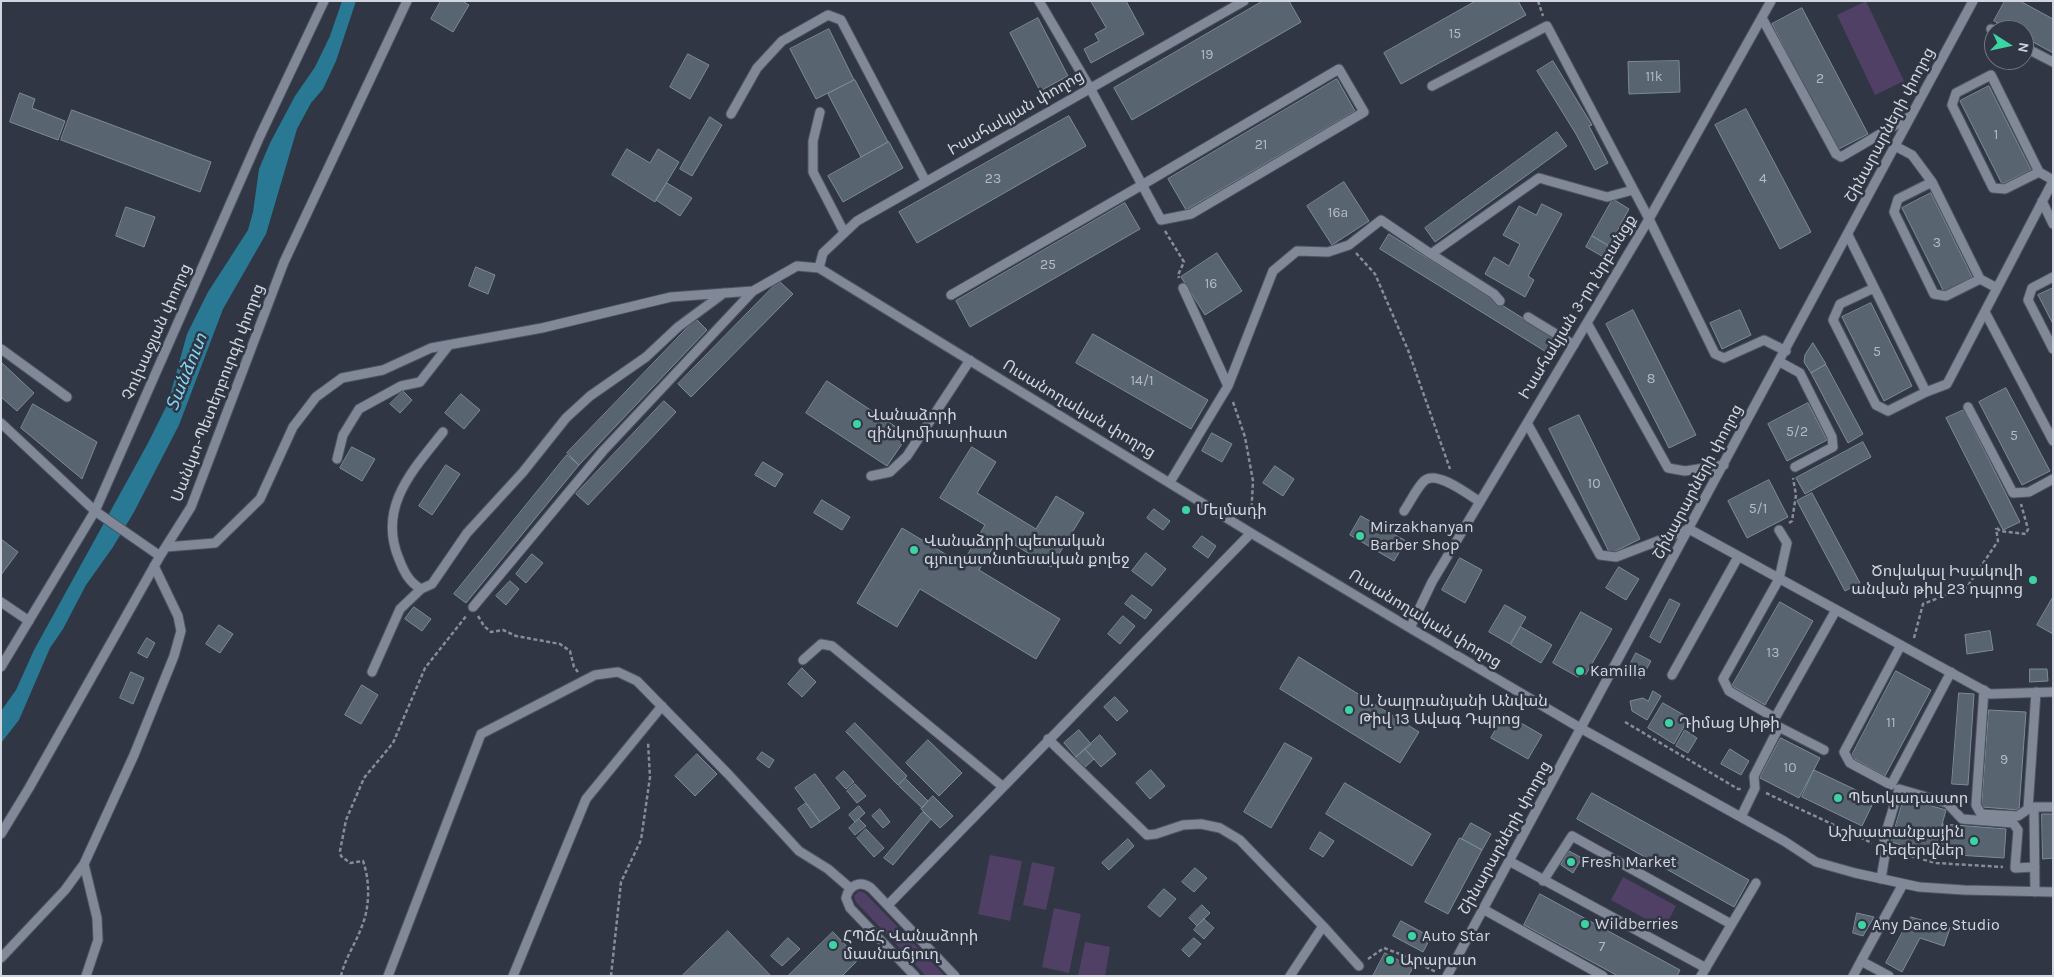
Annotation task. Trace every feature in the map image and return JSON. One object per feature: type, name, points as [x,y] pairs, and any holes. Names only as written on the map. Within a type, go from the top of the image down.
[{"type":"street","name":"Չուխաջյան փողոց","points":[[1,667],[99,514],[260,136],[324,1]]},
{"type":"street","name":"Սանկտ-Պետերբուրգի փողոց","points":[[1,834],[29,788],[154,566],[191,507],[284,262],[407,1]]},
{"type":"street","points":[[951,295],[1142,185],[1339,69],[1364,112],[1191,214],[1161,220],[1142,185],[1090,88],[1039,1]]},
{"type":"street","name":"Իսահակյան փողոց","points":[[819,268],[822,253],[857,221],[1244,1]]},
{"type":"street","name":"Իսահակյան 3-րդ նրբանցք","points":[[1410,628],[1432,582],[1648,219],[1771,1]]},
{"type":"street","name":"Շինարարների փողոց","points":[[1446,976],[1582,729],[1973,1]]},
{"type":"street","points":[[731,114],[757,68],[782,40],[828,15],[841,20],[926,182]]},
{"type":"street","points":[[1762,18],[1836,154],[1842,157],[1912,116]]},
{"type":"street","points":[[1432,86],[1546,26],[1634,190],[1715,354],[1724,358],[1764,340],[1786,351]]},
{"type":"street","points":[[2034,52],[2053,62]]},
{"type":"street","points":[[1874,288],[1840,304],[1833,320],[1876,405],[1888,411],[1926,392],[1948,384],[2053,180],[2039,172],[1991,75],[1956,92],[1952,106],[1993,188],[2005,189],[2039,172]]},
{"type":"street","points":[[820,112],[813,142],[813,172],[844,232]]},
{"type":"street","points":[[1895,146],[1912,155],[1932,182],[1980,279],[1997,288]]},
{"type":"street","points":[[1431,254],[1539,178],[1608,197],[1634,190]]},
{"type":"street","points":[[1932,182],[1898,199],[1894,212],[1930,286],[1934,294],[1946,296],[1980,279]]},
{"type":"street","points":[[2042,201],[2053,224]]},
{"type":"street","points":[[1170,482],[1228,386],[1273,271],[1297,251],[1328,252],[1349,244],[1381,220],[1494,294],[1500,301]]},
{"type":"street","points":[[1848,235],[1926,392]]},
{"type":"street","points":[[473,607],[603,451],[753,291],[797,266],[819,268]]},
{"type":"street","name":"Ուսանողական փողոց","points":[[819,268],[1251,533],[1410,628],[1582,729],[1741,817],[1816,862],[1919,887],[2053,892]]},
{"type":"street","points":[[2053,277],[2032,288],[2028,300],[2053,349]]},
{"type":"street","points":[[1183,288],[1228,386]]},
{"type":"street","points":[[166,547],[215,544],[260,498],[293,427],[316,397],[342,378],[383,370],[431,348],[542,328],[671,297],[753,291]]},
{"type":"street","points":[[372,672],[400,609],[421,589],[432,584],[467,534],[523,472],[566,418],[590,396],[646,357],[678,327],[725,293]]},
{"type":"street","points":[[1985,312],[2053,441]]},
{"type":"street","points":[[1528,317],[1574,345]]},
{"type":"street","points":[[1587,323],[1668,468],[1685,471],[1724,465]]},
{"type":"street","points":[[337,460],[343,435],[359,409],[401,386],[420,382],[448,345]]},
{"type":"street","points":[[1,349],[67,397]]},
{"type":"street","points":[[872,476],[890,472],[907,456],[970,360]]},
{"type":"street","points":[[1780,362],[1800,373],[1832,437],[1833,447],[1795,466]]},
{"type":"street","points":[[1968,407],[2013,493],[2029,492],[2053,479]]},
{"type":"street","points":[[1,423],[99,514],[160,556]]},
{"type":"street","points":[[1527,423],[1600,555],[1616,557],[1690,529],[1990,694],[2053,692]]},
{"type":"street","points":[[421,589],[404,573],[395,549],[392,526],[395,502],[409,476],[443,432]]},
{"type":"street","points":[[1404,511],[1425,480],[1432,476],[1443,479],[1480,502]]},
{"type":"street","points":[[1779,530],[1787,543],[1779,579],[1723,678],[1729,691],[1775,718],[1779,727],[1824,750]]},
{"type":"street","points":[[888,905],[1002,786],[1251,533]]},
{"type":"street","points":[[1672,674],[1738,557]]},
{"type":"street","points":[[1,958],[65,890],[84,864],[141,737],[174,656],[180,631],[178,616],[154,566]]},
{"type":"street","points":[[1,602],[29,621]]},
{"type":"street","points":[[1775,718],[1836,610]]},
{"type":"street","points":[[803,660],[821,644],[832,646],[1002,786]]},
{"type":"street","points":[[1901,645],[1844,752],[1850,763],[1895,787],[1947,803],[1962,819],[2013,822],[2018,830],[2015,868],[2035,868]]},
{"type":"street","points":[[388,976],[481,734],[595,675],[618,672],[637,681],[799,851],[828,869],[850,888]]},
{"type":"street","points":[[1881,879],[1886,849],[1884,839],[1895,787],[1951,672]]},
{"type":"street","points":[[1984,690],[1976,805],[1981,814],[2018,816],[2031,808],[2053,807]]},
{"type":"street","points":[[2035,892],[2031,808],[2036,692]]},
{"type":"street","points":[[513,976],[586,800],[662,706]]},
{"type":"street","points":[[1741,817],[1755,788],[1754,776],[1779,727]]},
{"type":"street","points":[[1048,739],[1147,834],[1156,834],[1183,825],[1201,824],[1220,828],[1240,840],[1359,966]]},
{"type":"street","points":[[1543,881],[1572,836],[1731,924]]},
{"type":"street","points":[[1509,861],[1704,972],[1756,883]]},
{"type":"street","points":[[84,864],[97,918],[98,940],[86,976]]},
{"type":"street","points":[[915,976],[850,908],[846,898],[850,888],[866,884],[955,976]]},
{"type":"street","points":[[1853,976],[1903,884]]},
{"type":"street","points":[[1483,909],[1603,976]]},
{"type":"street","points":[[1290,976],[1323,926]]},
{"type":"street","points":[[1861,961],[1888,976]]},
{"type":"path","points":[[1165,230],[1184,262]]},
{"type":"path","points":[[1349,244],[1375,274],[1408,350],[1456,487]]},
{"type":"path","points":[[1228,386],[1245,437],[1254,480],[1251,533]]},
{"type":"path","points":[[1779,530],[1792,520],[1796,495],[1793,479]]},
{"type":"path","points":[[1910,650],[1924,604],[1967,587],[1998,542],[1996,528],[2000,531],[2026,534],[2028,529],[2019,492]]},
{"type":"path","points":[[341,976],[367,908],[368,875],[363,861],[350,863],[341,856],[340,851],[346,820],[364,778],[393,743],[425,668],[473,607],[484,626],[491,632],[503,630],[516,636],[560,644],[570,651],[574,667],[586,680]]},
{"type":"path","points":[[1625,722],[1738,789],[1755,788],[1886,849],[1936,863],[2015,868]]},
{"type":"path","points":[[611,976],[621,882],[642,840],[650,777],[647,725]]},
{"type":"path","points":[[1359,966],[1384,948],[1446,976]]},
{"type":"shaded area","points":[[1866,1],[1904,81],[1875,95],[1837,15]]},
{"type":"shaded area","points":[[990,855],[1022,861],[1010,921],[978,914]]},
{"type":"shaded area","points":[[1032,862],[1055,867],[1046,910],[1023,905]]},
{"type":"shaded area","points":[[1623,877],[1676,906],[1664,929],[1611,900]]},
{"type":"shaded area","points":[[859,891],[865,893],[945,976],[926,976],[856,902],[854,896]]},
{"type":"shaded area","points":[[1054,908],[1081,914],[1069,973],[1042,967]]},
{"type":"shaded area","points":[[1085,942],[1110,947],[1105,976],[1078,976]]},
{"type":"water","name":"Տանձուտ","points":[[342,1],[356,1],[336,61],[323,89],[311,103],[297,129],[266,234],[223,309],[179,425],[134,512],[113,547],[86,585],[63,629],[50,648],[19,720],[1,743],[1,711],[16,690],[34,650],[168,403],[187,334],[208,292],[248,230],[253,212],[259,169],[270,143],[295,96],[315,67],[330,36]]},
{"type":"building","points":[[441,1],[462,1],[469,5],[453,32],[431,19]]},
{"type":"building","points":[[1091,1],[1126,1],[1144,34],[1091,63],[1084,49],[1099,41],[1095,34],[1106,28]]},
{"type":"building","points":[[1263,1],[1289,1],[1301,22],[1132,120],[1114,88]]},
{"type":"building","points":[[1476,1],[1518,1],[1526,15],[1401,84],[1384,53]]},
{"type":"building","points":[[2005,1],[2020,1],[2053,19],[2053,53],[2034,43],[2034,20],[1995,20]]},
{"type":"building","points":[[1802,8],[1868,134],[1837,150],[1772,24]]},
{"type":"building","points":[[1038,18],[1068,76],[1040,91],[1010,33]]},
{"type":"building","points":[[829,29],[854,80],[816,99],[790,49]]},
{"type":"building","points":[[688,54],[709,65],[690,99],[670,87]]},
{"type":"building","points":[[1553,61],[1592,125],[1589,126],[1608,163],[1595,170],[1576,134],[1537,71]]},
{"type":"building","points":[[1679,61],[1680,92],[1629,94],[1628,62]]},
{"type":"building","points":[[1337,79],[1355,111],[1186,210],[1168,179]]},
{"type":"building","points":[[855,80],[888,142],[861,157],[828,94]]},
{"type":"building","points":[[1989,86],[2031,170],[2002,184],[1960,101]]},
{"type":"building","points":[[20,93],[35,99],[32,108],[65,121],[58,140],[10,122]]},
{"type":"building","points":[[1746,109],[1811,232],[1780,249],[1715,125]]},
{"type":"building","points":[[72,110],[211,162],[200,192],[61,140]]},
{"type":"building","points":[[1069,116],[1086,146],[917,243],[899,212]]},
{"type":"building","points":[[710,117],[722,125],[692,176],[680,169]]},
{"type":"building","points":[[1557,132],[1567,146],[1435,242],[1425,228]]},
{"type":"building","points":[[889,142],[903,168],[843,202],[828,176]]},
{"type":"building","points":[[627,149],[650,163],[658,149],[679,162],[655,202],[612,175]]},
{"type":"building","points":[[1344,182],[1369,221],[1332,245],[1307,206]]},
{"type":"building","points":[[667,183],[692,198],[680,216],[656,200]]},
{"type":"building","points":[[1931,193],[1972,277],[1944,292],[1902,208]]},
{"type":"building","points":[[1613,199],[1629,209],[1609,246],[1592,236]]},
{"type":"building","points":[[1125,203],[1140,229],[970,327],[956,301]]},
{"type":"building","points":[[1542,204],[1562,214],[1528,276],[1534,280],[1525,297],[1485,274],[1494,257],[1509,266],[1520,244],[1503,235],[1519,206],[1536,215]]},
{"type":"building","points":[[126,207],[155,217],[144,247],[116,236]]},
{"type":"building","points":[[1389,234],[1559,341],[1551,355],[1380,249]]},
{"type":"building","points":[[1592,236],[1613,248],[1607,259],[1586,247]]},
{"type":"building","points":[[1217,253],[1242,291],[1205,315],[1181,277]]},
{"type":"building","points":[[476,267],[495,275],[488,294],[469,286]]},
{"type":"building","points":[[779,281],[793,294],[691,397],[678,384]]},
{"type":"building","points":[[2053,288],[2053,324],[2038,295]]},
{"type":"building","points":[[1871,303],[1912,386],[1884,401],[1842,317]]},
{"type":"building","points":[[1633,310],[1696,435],[1669,448],[1606,324]]},
{"type":"building","points":[[1740,310],[1751,335],[1722,349],[1710,323]]},
{"type":"building","points":[[696,319],[707,330],[579,465],[567,453]]},
{"type":"building","points":[[1093,334],[1208,400],[1191,429],[1076,363]]},
{"type":"building","points":[[1813,343],[1826,364],[1811,373],[1804,362],[1805,355]]},
{"type":"building","points":[[1,362],[34,393],[17,411],[1,397]]},
{"type":"building","points":[[1826,365],[1863,434],[1848,443],[1811,373]]},
{"type":"building","name":"Վանաձորի զինկոմիսարիատ","points":[[827,381],[908,435],[887,466],[806,413]]},
{"type":"building","points":[[2006,388],[2050,471],[2022,485],[1979,402]]},
{"type":"building","points":[[403,391],[412,400],[400,413],[390,404]]},
{"type":"building","points":[[461,394],[480,410],[464,429],[445,413]]},
{"type":"building","points":[[664,401],[676,412],[588,505],[576,494]]},
{"type":"building","points":[[1808,403],[1827,440],[1787,461],[1768,424]]},
{"type":"building","points":[[33,404],[97,442],[82,479],[21,428]]},
{"type":"building","points":[[1964,410],[2020,522],[2003,530],[1946,418]]},
{"type":"building","points":[[1579,415],[1640,539],[1610,554],[1549,429]]},
{"type":"building","points":[[1212,433],[1232,444],[1222,462],[1202,451]]},
{"type":"building","points":[[1863,442],[1871,457],[1805,494],[1796,478]]},
{"type":"building","points":[[352,447],[375,459],[362,481],[340,468]]},
{"type":"building","name":"Վանաձորի պետական գյուղատնտեսական քոլեջ","points":[[972,447],[996,462],[977,493],[1036,529],[1056,496],[1084,513],[1051,567],[1000,536],[979,570],[1060,619],[1036,659],[920,589],[897,627],[857,603],[902,528],[962,564],[985,525],[940,498]]},
{"type":"building","points":[[567,455],[579,465],[466,603],[454,594]]},
{"type":"building","points":[[763,462],[783,474],[775,487],[755,475]]},
{"type":"building","points":[[446,465],[460,474],[432,515],[419,506]]},
{"type":"building","points":[[1275,466],[1294,479],[1283,496],[1263,483]]},
{"type":"building","points":[[1769,480],[1788,517],[1747,538],[1728,501]]},
{"type":"building","points":[[1812,493],[1860,583],[1845,591],[1797,501]]},
{"type":"building","points":[[822,500],[850,517],[842,530],[814,513]]},
{"type":"building","points":[[1154,509],[1170,521],[1163,530],[1147,518]]},
{"type":"building","points":[[1361,516],[1406,541],[1394,561],[1350,535]]},
{"type":"building","points":[[1202,536],[1216,546],[1208,558],[1193,547]]},
{"type":"building","points":[[1,539],[18,552],[1,575]]},
{"type":"building","points":[[1146,553],[1166,569],[1152,586],[1132,571]]},
{"type":"building","points":[[532,554],[543,563],[526,583],[516,574]]},
{"type":"building","points":[[1460,558],[1482,570],[1465,603],[1442,590]]},
{"type":"building","points":[[1619,567],[1639,579],[1626,600],[1606,588]]},
{"type":"building","points":[[510,581],[519,589],[506,605],[496,596]]},
{"type":"building","points":[[1132,595],[1152,610],[1145,619],[1125,604]]},
{"type":"building","points":[[2053,597],[2053,634],[2037,625]]},
{"type":"building","points":[[1670,599],[1680,604],[1660,643],[1650,637]]},
{"type":"building","points":[[1780,602],[1813,621],[1765,705],[1732,686]]},
{"type":"building","points":[[1505,605],[1526,617],[1510,644],[1489,632]]},
{"type":"building","points":[[414,607],[431,619],[422,631],[405,619]]},
{"type":"building","points":[[1581,612],[1612,629],[1586,674],[1578,677],[1553,663]]},
{"type":"building","points":[[1123,616],[1135,626],[1120,644],[1108,634]]},
{"type":"building","points":[[219,625],[233,634],[220,653],[206,644]]},
{"type":"building","points":[[1521,627],[1552,645],[1541,663],[1511,645]]},
{"type":"building","points":[[1990,631],[1993,650],[1967,654],[1965,635]]},
{"type":"building","points":[[147,638],[155,643],[147,658],[138,653]]},
{"type":"building","points":[[1636,653],[1651,661],[1641,679],[1627,671]]},
{"type":"building","name":"Ս. Նալղռանյանի Անվան Թիվ 13 Ավագ Դպրոց","points":[[1299,657],[1419,732],[1400,763],[1280,689]]},
{"type":"building","points":[[802,668],[816,682],[802,697],[788,684]]},
{"type":"building","points":[[2030,669],[2047,669],[2048,681],[2030,682]]},
{"type":"building","points":[[1896,671],[1931,690],[1885,776],[1851,757]]},
{"type":"building","points":[[131,672],[144,678],[133,704],[120,698]]},
{"type":"building","points":[[362,685],[378,695],[361,724],[345,715]]},
{"type":"building","points":[[1653,691],[1661,696],[1647,720],[1632,711],[1630,701],[1643,698],[1648,701]]},
{"type":"building","points":[[1959,693],[1974,694],[1968,785],[1952,784]]},
{"type":"building","points":[[1115,697],[1128,711],[1117,721],[1104,707]]},
{"type":"building","name":"Դիմաց Սիթի","points":[[1663,703],[1689,718],[1674,744],[1648,728]]},
{"type":"building","points":[[1989,710],[2026,712],[2019,810],[1982,807]]},
{"type":"building","points":[[1505,714],[1542,735],[1528,759],[1491,738]]},
{"type":"building","points":[[855,723],[907,776],[898,785],[846,732]]},
{"type":"building","points":[[1079,730],[1091,744],[1076,757],[1064,743]]},
{"type":"building","points":[[1685,730],[1697,738],[1688,753],[1676,746]]},
{"type":"building","points":[[1100,735],[1116,754],[1101,767],[1085,749]]},
{"type":"building","points":[[1781,738],[1820,758],[1799,798],[1760,778]]},
{"type":"building","points":[[928,740],[962,773],[939,796],[906,763]]},
{"type":"building","points":[[1285,743],[1312,758],[1271,828],[1244,812]]},
{"type":"building","points":[[1085,749],[1094,759],[1083,769],[1074,759]]},
{"type":"building","points":[[1730,749],[1749,761],[1741,775],[1721,764]]},
{"type":"building","points":[[762,752],[774,760],[769,768],[757,759]]},
{"type":"building","points":[[697,754],[717,774],[695,796],[675,776]]},
{"type":"building","points":[[1151,770],[1165,786],[1150,799],[1136,783]]},
{"type":"building","name":"Պետկադաստր","points":[[1814,770],[1875,799],[1862,826],[1802,797]]},
{"type":"building","points":[[844,771],[854,782],[846,789],[836,778]]},
{"type":"building","points":[[815,774],[840,808],[820,822],[795,788]]},
{"type":"building","points":[[906,779],[928,801],[922,808],[899,786]]},
{"type":"building","points":[[1345,783],[1431,834],[1412,866],[1326,814]]},
{"type":"building","points":[[855,784],[866,796],[857,803],[847,791]]},
{"type":"building","points":[[1592,793],[1749,880],[1734,907],[1577,819]]},
{"type":"building","points":[[933,796],[953,816],[940,828],[921,809]]},
{"type":"building","points":[[1904,798],[1946,810],[1934,854],[1891,842]]},
{"type":"building","points":[[806,803],[820,822],[811,828],[798,809]]},
{"type":"building","points":[[859,806],[865,813],[855,822],[849,815]]},
{"type":"building","points":[[880,809],[890,822],[883,828],[872,816]]},
{"type":"building","points":[[923,812],[931,819],[893,865],[884,858]]},
{"type":"building","points":[[2042,814],[2053,814],[2053,858],[2043,859]]},
{"type":"building","points":[[859,819],[866,826],[855,835],[849,828]]},
{"type":"building","points":[[1471,823],[1491,834],[1482,850],[1462,839]]},
{"type":"building","name":"Աշխատանքային Ռեզերվներ","points":[[1943,824],[2006,829],[2004,858],[1941,854]]},
{"type":"building","points":[[866,829],[884,848],[874,857],[857,838]]},
{"type":"building","points":[[1320,832],[1334,841],[1323,857],[1310,849]]},
{"type":"building","points":[[1460,838],[1482,850],[1448,914],[1425,902]]},
{"type":"building","points":[[1128,839],[1134,846],[1109,870],[1102,863]]},
{"type":"building","name":"Fresh Market","points":[[1569,851],[1582,858],[1573,873],[1561,865]]},
{"type":"building","points":[[1195,868],[1207,878],[1194,892],[1182,882]]},
{"type":"building","points":[[1164,889],[1176,899],[1160,917],[1148,907]]},
{"type":"building","points":[[1540,894],[1680,970],[1677,976],[1618,976],[1524,925]]},
{"type":"building","points":[[1202,905],[1210,913],[1197,926],[1189,918]]},
{"type":"building","name":"Any Dance Studio","points":[[1857,913],[1874,917],[1863,936],[1853,933]]},
{"type":"building","points":[[1911,917],[1950,928],[1944,946],[1920,938],[1902,972],[1886,963]]},
{"type":"building","points":[[1204,919],[1214,928],[1204,939],[1194,930]]},
{"type":"building","name":"Auto Star","points":[[1401,921],[1431,937],[1423,952],[1393,936]]},
{"type":"building","points":[[728,931],[771,976],[682,976]]},
{"type":"building","name":"ՀՊՃՀ Վանաձորի մասնաճյուղ","points":[[833,932],[859,959],[842,976],[788,976]]},
{"type":"building","points":[[788,938],[800,949],[782,966],[771,956]]},
{"type":"building","points":[[1194,938],[1201,944],[1189,957],[1182,950]]},
{"type":"building","name":"Արարատ","points":[[1385,953],[1413,968],[1408,976],[1373,976]]},
{"type":"place","name":"Վանաձորի զինկոմիսարիատ","points":[[857,424]]},
{"type":"place","name":"Մելմադի","points":[[1186,510]]},
{"type":"place","name":"Mirzakhanyan Barber Shop","points":[[1360,536]]},
{"type":"place","name":"Վանաձորի պետական գյուղատնտեսական քոլեջ","points":[[914,550]]},
{"type":"place","name":"Ծովակալ Իսակովի անվան թիվ 23 դպրոց","points":[[2033,580]]},
{"type":"place","name":"Kamilla","points":[[1580,671]]},
{"type":"place","name":"Ս. Նալղռանյանի Անվան Թիվ 13 Ավագ Դպրոց","points":[[1349,710]]},
{"type":"place","name":"Դիմաց Սիթի","points":[[1669,723]]},
{"type":"place","name":"Պետկադաստր","points":[[1838,798]]},
{"type":"place","name":"Աշխատանքային Ռեզերվներ","points":[[1974,841]]},
{"type":"place","name":"Fresh Market","points":[[1571,862]]},
{"type":"place","name":"Wildberries","points":[[1585,924]]},
{"type":"place","name":"Any Dance Studio","points":[[1862,925]]},
{"type":"place","name":"Auto Star","points":[[1412,936]]},
{"type":"place","name":"ՀՊՃՀ Վանաձորի մասնաճյուղ","points":[[833,945]]},
{"type":"place","name":"Արարատ","points":[[1390,960]]}]
